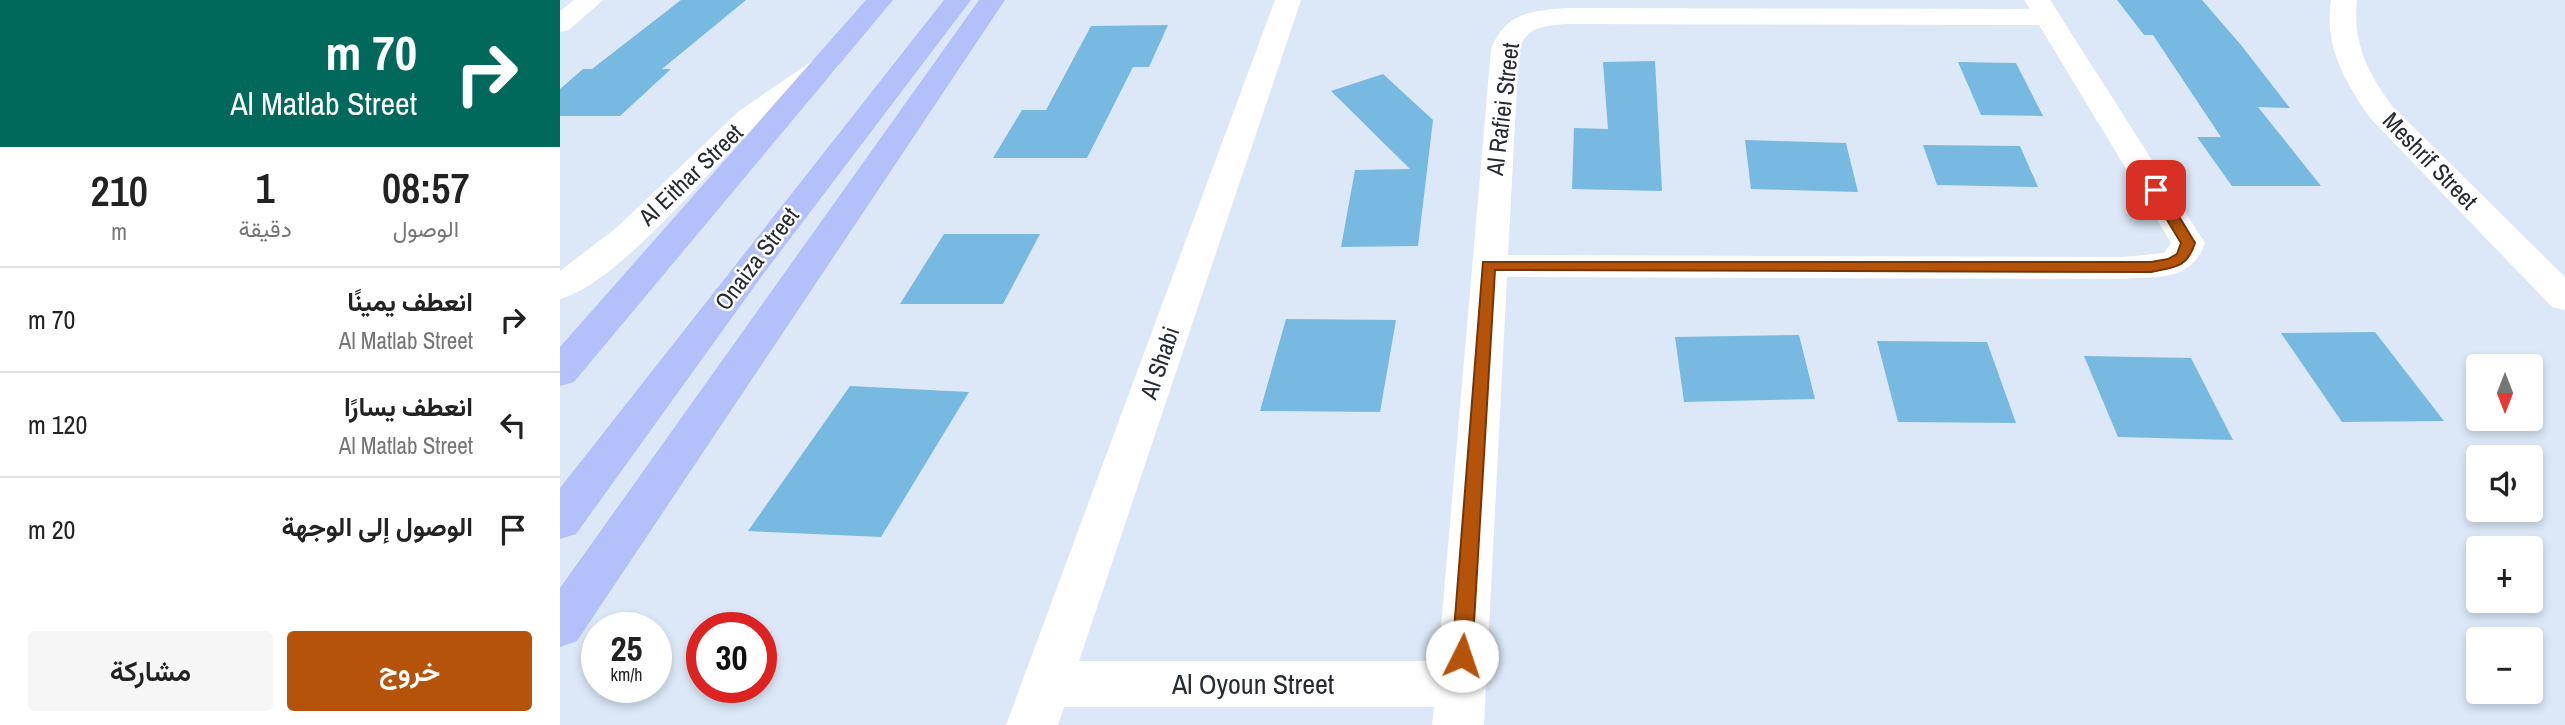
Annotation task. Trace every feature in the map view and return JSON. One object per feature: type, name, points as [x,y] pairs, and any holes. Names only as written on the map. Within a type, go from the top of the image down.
[{"type":"highway","points":[[560,372],[880,0]]},
{"type":"highway","name":"Onaiza Street","points":[[560,521],[752,265],[958,0]]},
{"type":"highway","points":[[560,626],[992,0]]},
{"type":"street","points":[[560,24],[590,0]]},
{"type":"street","name":"Al Shabi","points":[[1039,704],[1288,0]]},
{"type":"street","name":"Meshrif Street","points":[[2344,0],[2340,18],[2341,34],[2346,52],[2366,91],[2403,135],[2565,298]]},
{"type":"street","points":[[1488,266],[2123,268],[2172,263],[2183,256],[2188,243],[2183,233],[2042,9]]},
{"type":"street","name":"Al Rafiei Street","points":[[1459,704],[1488,266],[1505,49],[1509,34],[1522,23],[1540,18],[1567,16],[2042,9]]},
{"type":"street","name":"Al Eithar Street","points":[[560,287],[605,257],[729,136],[779,94],[825,65]]},
{"type":"street","name":"Al Oyoun Street","points":[[1039,704],[1459,704]]},
{"type":"building","points":[[681,0],[746,0],[662,69],[671,69],[620,116],[560,116],[560,89],[583,69],[592,69]]},
{"type":"building","points":[[2117,0],[2202,0],[2290,108],[2258,107],[2321,186],[2232,186],[2197,137],[2221,137],[2153,35],[2144,35]]},
{"type":"building","points":[[1168,25],[1149,67],[1133,67],[1087,158],[993,158],[1022,110],[1046,110],[1091,26]]},
{"type":"building","points":[[1655,61],[1662,191],[1572,189],[1574,128],[1608,129],[1603,62]]},
{"type":"building","points":[[1958,62],[2016,63],[2043,116],[1981,115]]},
{"type":"building","points":[[1383,74],[1433,120],[1418,246],[1341,247],[1355,170],[1410,169],[1331,91]]},
{"type":"building","points":[[1745,140],[1846,143],[1858,192],[1751,189]]},
{"type":"building","points":[[1923,145],[2020,146],[2038,187],[1937,185]]},
{"type":"building","points":[[944,234],[1040,234],[1003,304],[900,304]]},
{"type":"building","points":[[1286,319],[1396,320],[1380,412],[1260,411]]},
{"type":"building","points":[[2375,332],[2444,421],[2342,422],[2281,333]]},
{"type":"building","points":[[1799,335],[1815,399],[1684,402],[1675,337]]},
{"type":"building","points":[[1877,341],[1987,342],[2016,423],[1898,422]]},
{"type":"building","points":[[2084,356],[2191,358],[2233,440],[2118,437]]},
{"type":"building","points":[[850,386],[969,392],[881,537],[748,531]]},
{"type":"route","points":[[1462,656],[1488,266],[2151,267],[2172,263],[2183,256],[2188,243],[2156,190]]}]
